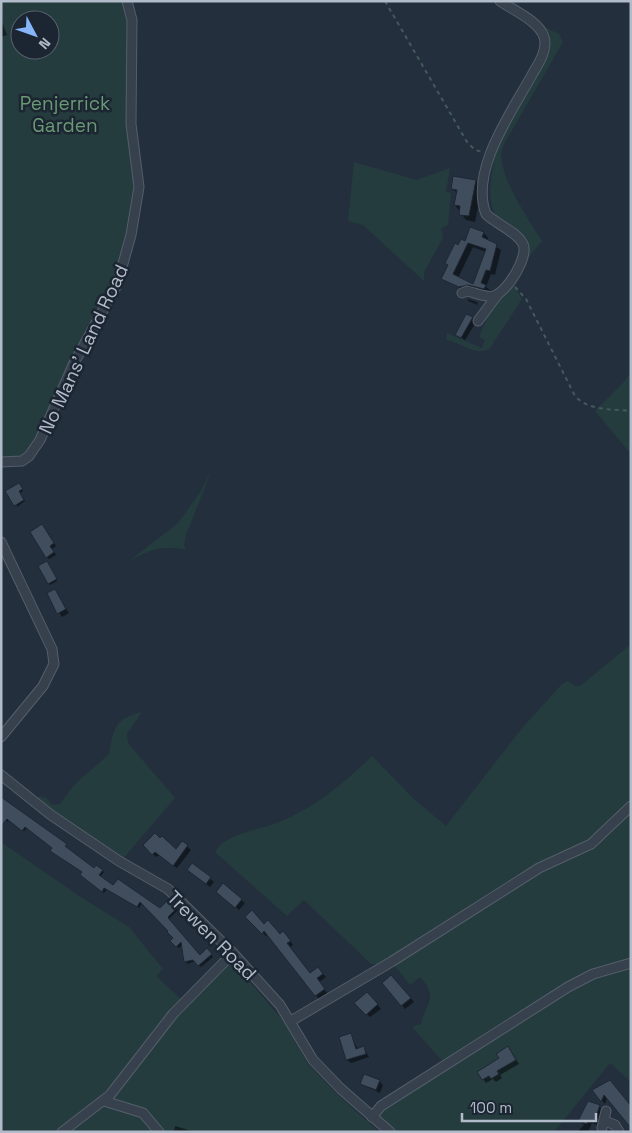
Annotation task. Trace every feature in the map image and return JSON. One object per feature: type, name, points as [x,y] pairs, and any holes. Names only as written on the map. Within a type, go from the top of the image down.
[{"type":"street","name":"No Mans' Land Road","points":[[1,462],[14,462],[25,459],[40,440],[74,363],[117,285],[132,236],[139,187],[131,124],[132,20],[127,1]]},
{"type":"street","points":[[478,321],[498,294],[510,283],[522,259],[524,248],[519,240],[490,218],[485,211],[484,179],[490,153],[540,61],[545,45],[544,36],[536,26],[500,1]]},
{"type":"street","points":[[462,293],[468,290],[486,296],[498,294]]},
{"type":"street","points":[[1,542],[52,649],[54,664],[42,686],[1,737]]},
{"type":"street","name":"Trewen Road","points":[[1,775],[58,820],[168,889],[233,953],[291,1020],[313,1060],[390,1132]]},
{"type":"street","points":[[291,1020],[391,962],[538,868],[591,844],[631,806]]},
{"type":"street","points":[[62,1132],[104,1101],[173,1014],[233,953]]},
{"type":"street","points":[[372,1117],[382,1106],[568,987],[594,974],[631,963]]},
{"type":"street","points":[[104,1101],[143,1113],[159,1132]]},
{"type":"street","points":[[604,1120],[615,1125],[619,1132]]},
{"type":"path","points":[[385,1],[467,142],[475,150],[490,153]]},
{"type":"path","points":[[510,283],[526,300],[562,376],[575,396],[581,402],[598,409],[631,411]]},
{"type":"green space","name":"Penjerrick Garden","points":[[1,1],[124,1],[130,21],[136,187],[128,236],[117,278],[35,445],[19,459],[1,459]]},
{"type":"green space","points":[[530,20],[559,34],[563,42],[503,146],[501,156],[503,168],[514,194],[542,241],[527,259],[514,286],[522,299],[490,348],[480,351],[446,340],[447,333],[482,348],[485,340],[479,337],[494,302],[527,252],[506,229],[494,212],[490,192],[494,161],[488,159],[545,41]]},
{"type":"green space","points":[[354,162],[417,180],[450,168],[446,192],[451,193],[448,225],[441,228],[443,238],[424,272],[424,281],[363,225],[348,221]]},
{"type":"green space","points":[[631,372],[631,454],[595,411],[622,384]]},
{"type":"green space","points":[[213,467],[186,535],[184,545],[186,550],[178,548],[156,549],[128,562],[178,523],[201,491]]},
{"type":"green space","points":[[631,644],[631,1082],[610,1063],[554,1132],[390,1132],[374,1119],[384,1107],[444,1063],[412,1027],[421,1024],[430,1000],[426,984],[420,977],[410,985],[394,965],[371,964],[304,900],[287,916],[215,852],[227,840],[235,836],[279,822],[317,802],[351,776],[372,756],[414,799],[446,826],[522,728],[562,684],[568,681],[575,686],[580,686]]},
{"type":"green space","points":[[142,712],[127,734],[128,743],[175,798],[121,861],[63,822],[38,799],[39,796],[46,798],[53,805],[60,804],[74,785],[109,754],[112,737],[117,726],[126,718]]},
{"type":"green space","points":[[1,842],[79,896],[129,927],[163,969],[156,976],[182,1000],[106,1093],[55,1132],[1,1132]]},
{"type":"green space","points":[[233,962],[286,1024],[308,1064],[336,1093],[379,1132],[62,1132],[104,1101],[177,1016],[228,964]]},
{"type":"building","points":[[453,176],[476,180],[469,216],[459,215],[460,206],[454,205],[457,190],[451,189]]},
{"type":"building","points":[[470,227],[484,232],[482,237],[497,244],[490,271],[486,270],[481,283],[486,285],[484,289],[468,285],[459,287],[441,279],[448,265],[445,263],[455,243],[458,245],[461,239],[465,241]],"holes":[[[468,243],[486,249],[473,284],[453,274]]]},
{"type":"building","points":[[466,314],[473,317],[461,338],[455,335]]},
{"type":"building","points":[[19,483],[23,489],[19,491],[24,500],[14,506],[5,491]]},
{"type":"building","points":[[42,524],[54,543],[50,546],[54,552],[46,558],[30,532]]},
{"type":"building","points":[[47,561],[57,579],[48,584],[38,566]]},
{"type":"building","points":[[55,589],[66,609],[57,614],[47,593]]},
{"type":"building","points":[[1,797],[67,844],[65,846],[94,868],[96,865],[103,870],[99,875],[113,885],[118,879],[160,908],[169,899],[178,907],[168,917],[169,919],[200,955],[207,948],[212,954],[198,966],[193,960],[184,962],[181,942],[176,947],[170,941],[173,938],[168,931],[140,902],[137,907],[104,888],[102,892],[80,875],[82,872],[50,851],[52,848],[25,827],[22,831],[7,819],[1,826]]},
{"type":"building","points":[[155,833],[160,838],[162,836],[176,849],[182,841],[188,845],[173,866],[155,852],[152,855],[143,845]]},
{"type":"building","points":[[192,863],[211,877],[206,884],[187,870]]},
{"type":"building","points":[[223,883],[242,899],[235,908],[216,892]]},
{"type":"building","points":[[252,910],[264,924],[268,920],[280,934],[283,931],[291,941],[287,943],[310,973],[318,967],[323,974],[317,978],[325,989],[315,996],[264,931],[262,934],[245,917]]},
{"type":"building","points":[[391,975],[411,998],[401,1006],[382,983]]},
{"type":"building","points":[[367,992],[378,1004],[366,1015],[354,1003]]},
{"type":"building","points":[[351,1033],[356,1049],[364,1046],[366,1054],[346,1060],[339,1037]]},
{"type":"building","points":[[508,1046],[516,1060],[497,1071],[499,1074],[491,1079],[489,1076],[482,1080],[477,1072],[499,1058],[496,1054]]},
{"type":"building","points":[[364,1074],[380,1080],[376,1090],[360,1084]]},
{"type":"building","points":[[610,1080],[631,1106],[631,1128],[604,1095],[601,1102],[592,1090]]},
{"type":"building","points":[[588,1101],[600,1105],[594,1122],[588,1120],[587,1124],[578,1121]]}]
